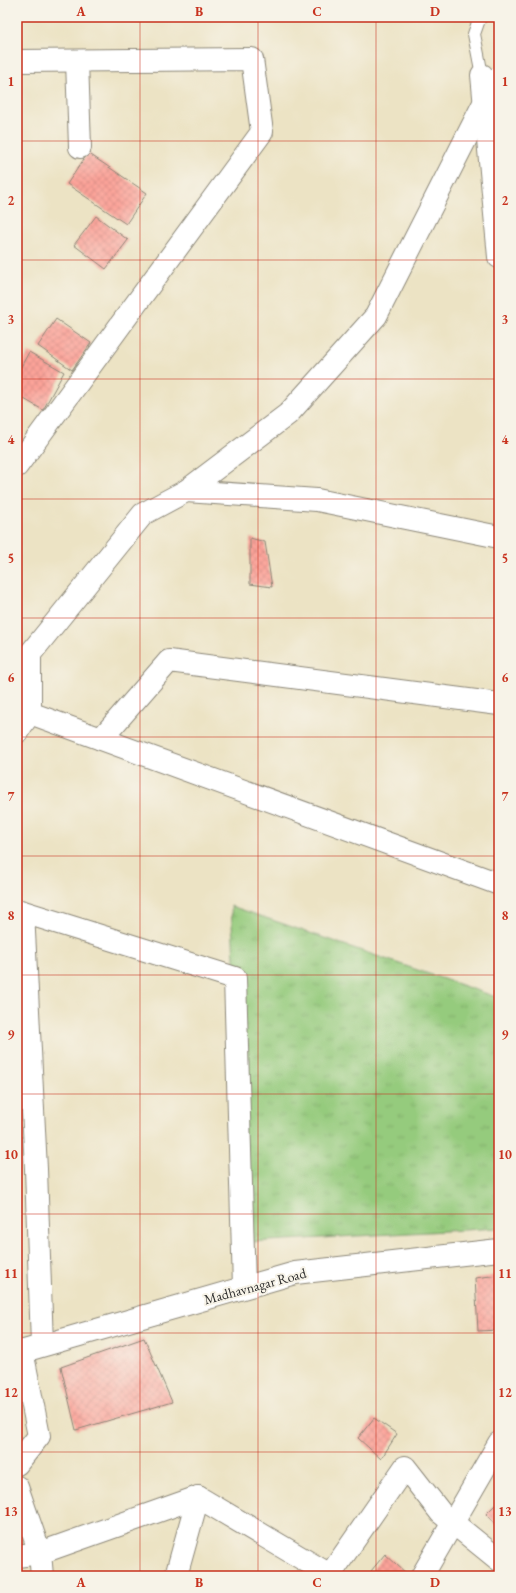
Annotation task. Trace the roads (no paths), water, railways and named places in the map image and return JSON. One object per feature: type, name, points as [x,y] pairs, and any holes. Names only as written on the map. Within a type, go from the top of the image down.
[{"type":"street","points":[[17,61],[252,59],[262,132],[17,466]]},
{"type":"street","points":[[77,60],[80,147]]},
{"type":"street","points":[[17,732],[30,713],[30,654],[143,514],[186,491],[288,414],[376,316],[485,101],[491,75]]},
{"type":"street","points":[[485,101],[499,257]]},
{"type":"street","points":[[186,491],[318,500],[499,537]]},
{"type":"street","points":[[102,739],[170,661],[499,704]]},
{"type":"street","points":[[30,713],[499,884]]},
{"type":"street","points":[[17,1464],[38,1436],[27,1350],[36,1169],[20,911],[235,978],[244,1287]]},
{"type":"street","name":"Madhavnagar Road","points":[[27,1350],[294,1273],[499,1250]]},
{"type":"street","points":[[422,1576],[499,1443]]},
{"type":"street","points":[[198,1497],[331,1576],[405,1467],[441,1513],[499,1560]]},
{"type":"street","points":[[17,1486],[40,1553],[42,1576]]},
{"type":"street","points":[[17,1556],[40,1553],[198,1497]]},
{"type":"street","points":[[176,1576],[198,1497]]},
{"type":"lane","points":[[480,17],[474,34],[491,75]]}]
